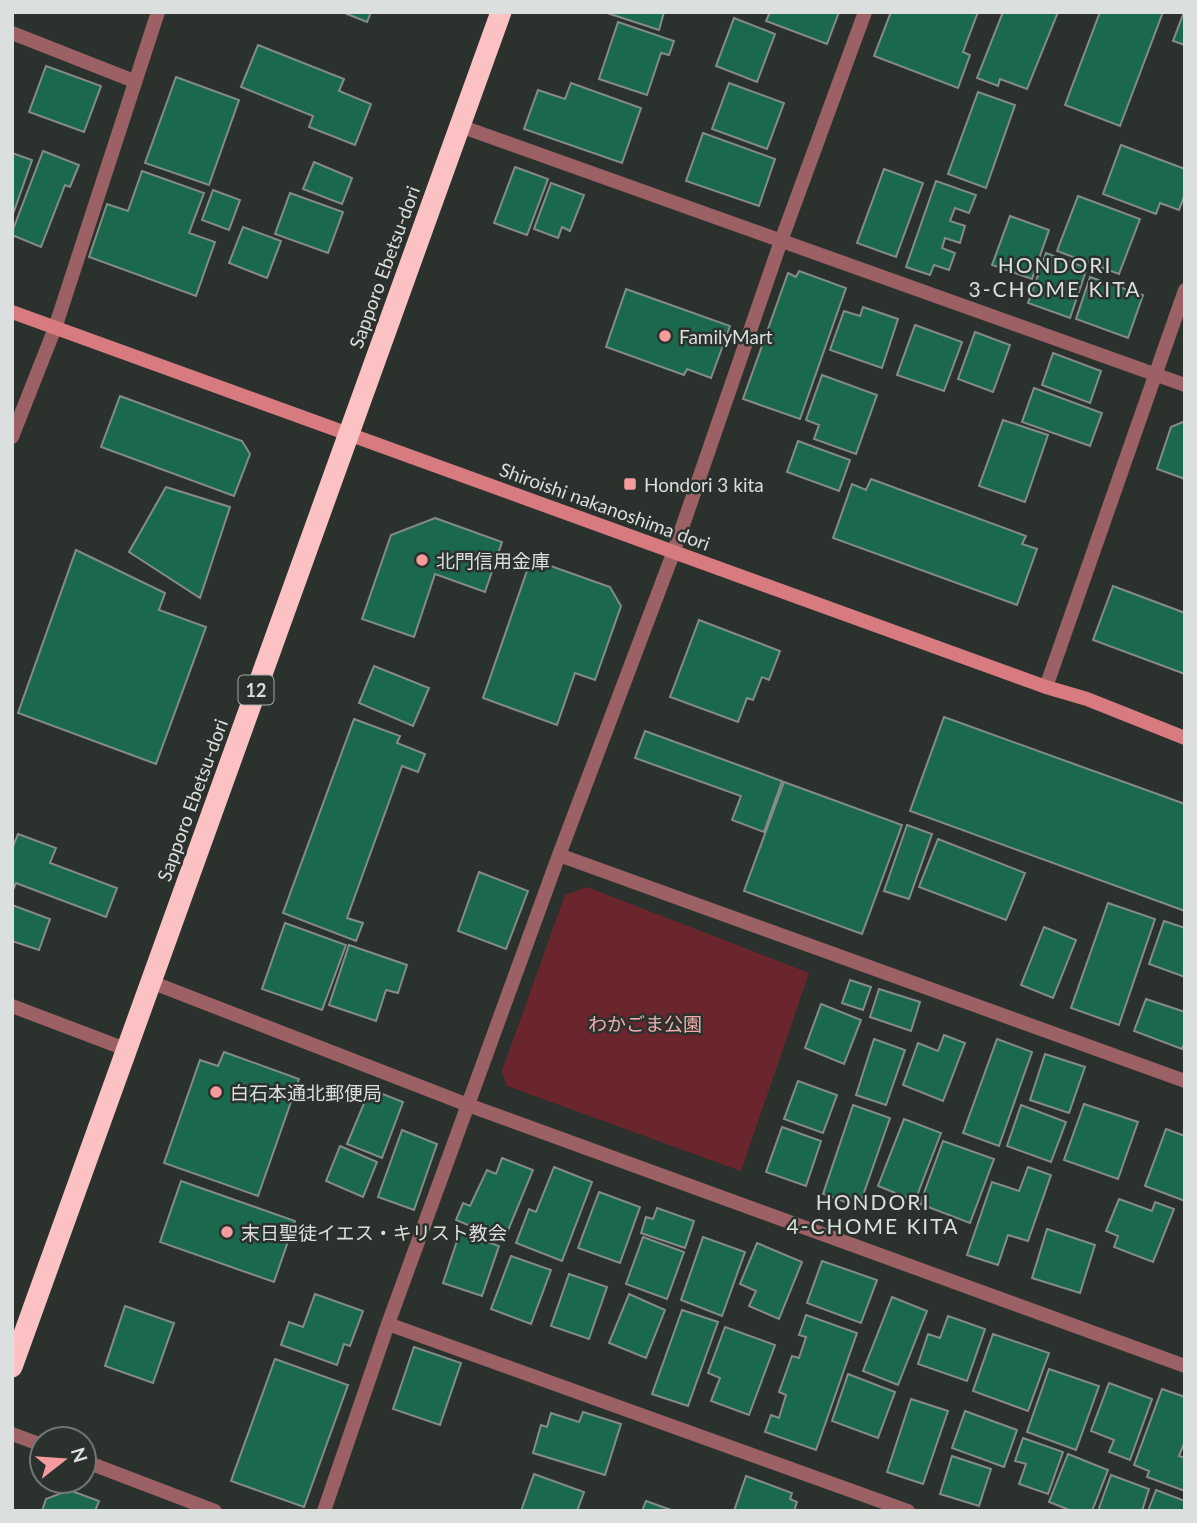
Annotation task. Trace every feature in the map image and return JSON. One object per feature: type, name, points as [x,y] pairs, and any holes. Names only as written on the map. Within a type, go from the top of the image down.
[{"type":"highway","name":"Sapporo Ebetsu-dori","points":[[12,1367],[501,12]]},
{"type":"street","points":[[12,437],[55,328],[158,12]]},
{"type":"street","points":[[324,1511],[388,1324],[559,855],[674,551],[781,241],[865,12]]},
{"type":"street","points":[[12,33],[134,81]]},
{"type":"street","points":[[460,126],[1185,385]]},
{"type":"street","points":[[1046,687],[1185,290]]},
{"type":"street","name":"Shiroishi nakanoshima dori","points":[[12,312],[1046,687],[1087,699],[1185,738]]},
{"type":"street","points":[[559,855],[1185,1081]]},
{"type":"street","points":[[151,982],[468,1105],[1185,1366]]},
{"type":"street","points":[[12,1006],[128,1050]]},
{"type":"street","points":[[388,1324],[908,1511]]},
{"type":"street","points":[[98,1466],[215,1511]]},
{"type":"green space","name":"わかごま公園","points":[[587,887],[809,973],[741,1171],[507,1086],[502,1071],[565,895]]},
{"type":"building","points":[[342,12],[371,12],[367,22]]},
{"type":"building","points":[[604,12],[664,12],[659,30]]},
{"type":"building","points":[[770,12],[839,12],[827,44],[766,21]]},
{"type":"building","points":[[891,12],[978,12],[963,52],[970,55],[958,88],[874,56]]},
{"type":"building","points":[[1003,12],[1058,12],[1027,89],[1000,79],[998,86],[977,78]]},
{"type":"building","points":[[1100,12],[1163,12],[1120,126],[1065,105]]},
{"type":"building","points":[[1185,12],[1185,45],[1173,41]]},
{"type":"building","points":[[734,18],[775,34],[757,82],[716,66]]},
{"type":"building","points":[[618,22],[674,41],[669,55],[661,53],[647,95],[599,79]]},
{"type":"building","points":[[258,45],[344,79],[339,91],[371,104],[355,145],[309,127],[313,116],[241,87]]},
{"type":"building","points":[[46,66],[101,86],[84,132],[29,112]]},
{"type":"building","points":[[176,77],[239,100],[209,185],[145,163]]},
{"type":"building","points":[[571,83],[641,108],[622,163],[524,129],[538,90],[565,99]]},
{"type":"building","points":[[729,83],[784,103],[767,149],[712,129]]},
{"type":"building","points":[[978,92],[1015,105],[986,188],[948,174]]},
{"type":"building","points":[[703,133],[775,159],[759,206],[686,181]]},
{"type":"building","points":[[1121,145],[1185,169],[1185,194],[1179,210],[1160,203],[1156,214],[1103,194]]},
{"type":"building","points":[[43,151],[79,165],[70,187],[65,185],[41,247],[12,235],[12,232]]},
{"type":"building","points":[[12,153],[32,160],[12,217]]},
{"type":"building","points":[[314,162],[352,178],[342,204],[303,189]]},
{"type":"building","points":[[515,167],[548,179],[527,235],[494,223]]},
{"type":"building","points":[[884,169],[923,183],[896,257],[857,243]]},
{"type":"building","points":[[142,171],[204,193],[189,233],[215,242],[196,296],[89,257],[107,204],[128,211]]},
{"type":"building","points":[[936,181],[976,195],[969,213],[955,208],[950,221],[965,226],[960,243],[945,238],[942,248],[955,253],[949,270],[934,265],[930,275],[906,267]]},
{"type":"building","points":[[551,183],[584,195],[570,231],[562,227],[558,238],[534,229]]},
{"type":"building","points":[[213,190],[240,200],[229,230],[202,220]]},
{"type":"building","points":[[290,193],[343,212],[328,253],[275,234]]},
{"type":"building","points":[[1078,196],[1140,219],[1119,274],[1057,251]]},
{"type":"building","points":[[1010,216],[1049,230],[1032,279],[992,265]]},
{"type":"building","points":[[243,227],[281,241],[267,278],[229,263]]},
{"type":"building","points":[[1046,253],[1087,268],[1070,318],[1028,303]]},
{"type":"building","points":[[799,271],[846,288],[800,419],[743,399],[788,273],[796,277]]},
{"type":"building","points":[[1090,277],[1143,295],[1128,338],[1076,319]]},
{"type":"building","points":[[626,289],[730,326],[711,378],[687,369],[684,375],[606,347]]},
{"type":"building","points":[[863,307],[898,319],[882,368],[830,350],[844,311],[860,316]]},
{"type":"building","points":[[915,325],[962,342],[944,391],[897,375]]},
{"type":"building","points":[[975,332],[1010,345],[993,392],[958,379]]},
{"type":"building","points":[[1053,353],[1101,371],[1090,403],[1042,385]]},
{"type":"building","points":[[822,375],[877,395],[856,454],[814,439],[819,425],[806,420]]},
{"type":"building","points":[[1034,388],[1102,413],[1090,446],[1022,422]]},
{"type":"building","points":[[120,396],[242,441],[250,454],[234,496],[101,447]]},
{"type":"building","points":[[1003,420],[1048,435],[1025,502],[979,486]]},
{"type":"building","points":[[1185,421],[1185,479],[1157,469],[1171,427]]},
{"type":"building","points":[[798,441],[850,460],[839,491],[787,472]]},
{"type":"building","points":[[871,479],[1026,536],[1022,544],[1037,549],[1017,605],[833,538],[852,484],[866,490]]},
{"type":"building","points":[[166,487],[230,507],[200,598],[129,552]]},
{"type":"building","points":[[435,518],[502,542],[485,592],[435,574],[414,637],[362,619],[391,535]]},
{"type":"building","points":[[76,550],[165,593],[159,610],[206,627],[156,764],[18,713]]},
{"type":"building","points":[[531,559],[610,587],[621,606],[595,680],[575,673],[557,725],[483,698]]},
{"type":"building","points":[[1113,586],[1185,613],[1185,674],[1093,640]]},
{"type":"building","points":[[699,620],[780,651],[769,680],[762,677],[753,700],[747,698],[738,722],[670,697]]},
{"type":"building","points":[[374,666],[429,688],[413,726],[359,703]]},
{"type":"building","points":[[944,717],[1185,804],[1185,911],[910,811]]},
{"type":"building","points":[[354,719],[400,736],[397,743],[425,754],[418,772],[402,766],[347,918],[363,923],[356,941],[283,913]]},
{"type":"building","points":[[645,731],[782,781],[764,832],[732,820],[741,796],[635,758]]},
{"type":"building","points":[[784,782],[902,825],[862,934],[744,891]]},
{"type":"building","points":[[907,825],[932,834],[909,899],[884,891]]},
{"type":"building","points":[[18,834],[56,848],[50,863],[117,888],[106,917],[16,883],[12,892],[12,849]]},
{"type":"building","points":[[938,839],[1025,873],[1006,920],[919,887]]},
{"type":"building","points":[[479,872],[528,891],[506,949],[458,931]]},
{"type":"building","points":[[1108,903],[1155,919],[1119,1025],[1071,1008]]},
{"type":"building","points":[[12,905],[50,919],[39,950],[12,941]]},
{"type":"building","points":[[1164,921],[1185,928],[1185,977],[1149,964]]},
{"type":"building","points":[[285,923],[346,945],[322,1010],[262,989]]},
{"type":"building","points":[[1044,927],[1076,940],[1053,998],[1021,985]]},
{"type":"building","points":[[349,945],[407,965],[398,993],[386,990],[376,1021],[329,1005]]},
{"type":"building","points":[[850,980],[871,987],[863,1010],[842,1003]]},
{"type":"building","points":[[879,989],[920,1002],[911,1031],[870,1017]]},
{"type":"building","points":[[1146,999],[1185,1012],[1185,1041],[1182,1049],[1134,1031]]},
{"type":"building","points":[[821,1004],[861,1020],[844,1064],[805,1048]]},
{"type":"building","points":[[944,1035],[965,1043],[943,1101],[903,1085],[918,1043],[938,1051]]},
{"type":"building","points":[[874,1039],[905,1050],[886,1105],[856,1095]]},
{"type":"building","points":[[997,1039],[1032,1052],[999,1146],[963,1133]]},
{"type":"building","points":[[224,1052],[299,1079],[258,1196],[164,1163],[200,1060],[218,1066]]},
{"type":"building","points":[[1045,1054],[1085,1067],[1069,1113],[1030,1100]]},
{"type":"building","points":[[798,1081],[837,1095],[823,1133],[784,1119]]},
{"type":"building","points":[[370,1089],[403,1102],[382,1158],[347,1144]]},
{"type":"building","points":[[1084,1104],[1138,1122],[1118,1179],[1064,1160]]},
{"type":"building","points":[[853,1105],[890,1118],[859,1207],[823,1194]]},
{"type":"building","points":[[1021,1105],[1066,1122],[1051,1162],[1007,1146]]},
{"type":"building","points":[[904,1119],[941,1133],[915,1201],[878,1186]]},
{"type":"building","points":[[782,1127],[821,1141],[806,1186],[766,1172]]},
{"type":"building","points":[[1166,1129],[1185,1136],[1185,1201],[1145,1186]]},
{"type":"building","points":[[402,1130],[437,1144],[414,1210],[378,1197]]},
{"type":"building","points":[[943,1141],[994,1159],[970,1223],[920,1204]]},
{"type":"building","points":[[340,1146],[377,1162],[363,1197],[326,1181]]},
{"type":"building","points":[[502,1158],[533,1170],[504,1240],[456,1220],[463,1203],[470,1206],[487,1170],[496,1174]]},
{"type":"building","points":[[554,1167],[592,1182],[562,1261],[516,1243],[529,1209],[536,1212]]},
{"type":"building","points":[[1028,1167],[1051,1175],[1028,1241],[1008,1235],[998,1265],[967,1255],[992,1182],[1019,1191]]},
{"type":"building","name":"末日聖徒イエス・キリスト教会","points":[[181,1181],[295,1221],[274,1282],[160,1242]]},
{"type":"building","points":[[599,1192],[640,1207],[620,1263],[578,1248]]},
{"type":"building","points":[[1119,1199],[1152,1211],[1155,1202],[1174,1209],[1153,1262],[1114,1247],[1118,1236],[1106,1231]]},
{"type":"building","points":[[657,1208],[694,1221],[685,1248],[641,1233],[646,1217],[653,1219]]},
{"type":"building","points":[[1047,1229],[1095,1245],[1080,1293],[1032,1278]]},
{"type":"building","points":[[460,1232],[499,1246],[482,1296],[443,1283]]},
{"type":"building","points":[[643,1237],[684,1252],[667,1299],[626,1284]]},
{"type":"building","points":[[703,1237],[745,1252],[722,1316],[681,1300]]},
{"type":"building","points":[[757,1243],[802,1262],[779,1319],[749,1306],[756,1291],[740,1284]]},
{"type":"building","points":[[511,1256],[551,1270],[531,1324],[491,1309]]},
{"type":"building","points":[[822,1261],[877,1280],[861,1323],[807,1303]]},
{"type":"building","points":[[569,1274],[607,1287],[589,1339],[551,1326]]},
{"type":"building","points":[[315,1294],[363,1311],[350,1346],[344,1344],[337,1365],[281,1345],[289,1322],[303,1327]]},
{"type":"building","points":[[629,1294],[665,1310],[646,1358],[609,1343]]},
{"type":"building","points":[[892,1297],[927,1311],[898,1385],[863,1371]]},
{"type":"building","points":[[125,1306],[174,1323],[153,1383],[105,1366]]},
{"type":"building","points":[[682,1310],[718,1322],[688,1406],[652,1394]]},
{"type":"building","points":[[806,1315],[857,1333],[816,1450],[765,1432],[771,1415],[779,1418],[786,1395],[779,1392],[792,1356],[799,1358],[806,1337],[799,1335]]},
{"type":"building","points":[[948,1316],[985,1329],[967,1381],[918,1364],[928,1334],[940,1338]]},
{"type":"building","points":[[725,1327],[775,1345],[749,1415],[711,1401],[720,1378],[708,1373]]},
{"type":"building","points":[[993,1334],[1049,1353],[1028,1411],[973,1391]]},
{"type":"building","points":[[414,1347],[461,1363],[440,1425],[393,1409]]},
{"type":"building","points":[[275,1359],[348,1385],[304,1507],[231,1481]]},
{"type":"building","points":[[1049,1369],[1099,1386],[1076,1450],[1027,1432]]},
{"type":"building","points":[[848,1374],[895,1392],[878,1438],[832,1421]]},
{"type":"building","points":[[1109,1383],[1152,1399],[1130,1460],[1109,1452],[1114,1440],[1091,1431]]},
{"type":"building","points":[[1162,1389],[1185,1397],[1185,1441],[1179,1456],[1185,1458],[1185,1491],[1147,1477],[1149,1471],[1134,1465]]},
{"type":"building","points":[[911,1399],[948,1411],[923,1484],[887,1472]]},
{"type":"building","points":[[965,1411],[1017,1430],[1004,1467],[952,1448]]},
{"type":"building","points":[[583,1412],[621,1424],[605,1475],[533,1453],[541,1425],[547,1427],[551,1413],[579,1422]]},
{"type":"building","points":[[1023,1438],[1063,1452],[1048,1494],[1019,1484],[1026,1464],[1015,1461]]},
{"type":"building","points":[[1068,1454],[1108,1470],[1092,1511],[1072,1511],[1049,1502]]},
{"type":"building","points":[[952,1456],[991,1469],[979,1506],[940,1494]]},
{"type":"building","points":[[534,1474],[584,1492],[577,1511],[521,1511]]},
{"type":"building","points":[[1111,1475],[1149,1489],[1142,1511],[1098,1511]]},
{"type":"building","points":[[746,1476],[792,1493],[790,1499],[797,1502],[794,1511],[734,1511]]},
{"type":"building","points":[[1156,1490],[1185,1501],[1185,1511],[1148,1511]]},
{"type":"building","points":[[56,1495],[83,1495],[99,1501],[95,1511],[42,1511],[46,1499]]},
{"type":"building","points":[[646,1501],[674,1511],[642,1511]]},
{"type":"place","name":"FamilyMart","points":[[665,336]]},
{"type":"place","name":"Hondori 3 kita","points":[[630,484]]},
{"type":"place","name":"北門信用金庫","points":[[422,560]]},
{"type":"place","name":"白石本通北郵便局","points":[[216,1092]]},
{"type":"place","name":"末日聖徒イエス・キリスト教会","points":[[227,1232]]},
{"type":"district","name":"HONDORI 3-CHOME KITA","points":[[1055,276]]},
{"type":"district","name":"HONDORI 4-CHOME KITA","points":[[873,1213]]}]
